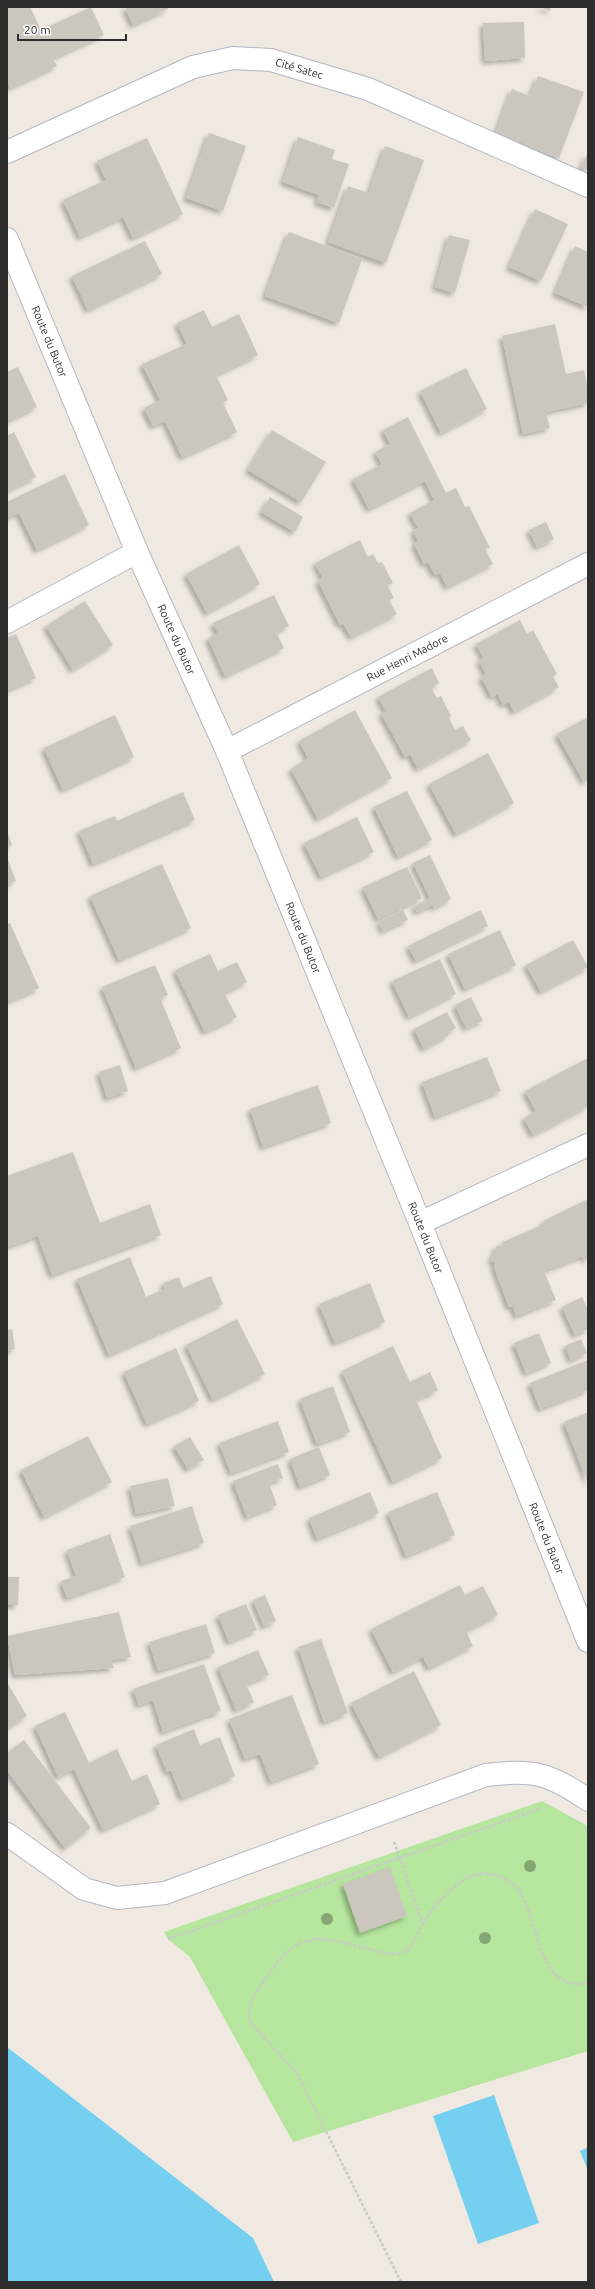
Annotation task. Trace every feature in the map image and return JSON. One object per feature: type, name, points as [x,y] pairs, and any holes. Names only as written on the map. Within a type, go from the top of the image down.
[{"type":"street","name":"Cité Satec","points":[[7,152],[193,67],[233,58],[271,60],[368,89],[588,186]]},
{"type":"street","name":"Route du Butor","points":[[7,239],[137,552],[227,751],[420,1223],[588,1642]]},
{"type":"street","points":[[7,622],[137,552]]},
{"type":"street","name":"Rue Henri Madore","points":[[227,751],[588,564]]},
{"type":"street","points":[[420,1223],[588,1144]]},
{"type":"street","points":[[7,1834],[84,1889],[117,1898],[166,1894],[486,1775],[519,1771],[551,1777],[584,1797]]},
{"type":"path","points":[[168,1939],[399,1858],[584,1797]]},
{"type":"path","points":[[384,1813],[423,1924]]},
{"type":"path","points":[[401,2282],[297,2073],[249,2021],[248,2012],[256,1993],[278,1960],[292,1946],[305,1940],[322,1939],[390,1955],[407,1951],[412,1945],[423,1924],[438,1904],[460,1882],[474,1874],[492,1874],[510,1880],[522,1894],[547,1964],[556,1976],[568,1984],[588,1984]]},
{"type":"green space","points":[[542,1801],[586,1825],[588,1829],[588,2051],[293,2142],[190,1957],[168,1939],[164,1932]]},
{"type":"water","points":[[7,2047],[253,2238],[274,2282],[7,2282]]},
{"type":"water","points":[[494,2095],[539,2223],[478,2244],[433,2116]]},
{"type":"water","points":[[588,2147],[588,2171],[580,2151]]},
{"type":"building","points":[[7,7],[30,7],[41,30],[91,7],[104,35],[53,58],[57,66],[10,88],[7,81]]},
{"type":"building","points":[[125,7],[167,7],[168,9],[133,25]]},
{"type":"building","points":[[539,7],[551,7],[550,11]]},
{"type":"building","points":[[524,22],[525,58],[485,61],[483,23]]},
{"type":"building","points":[[538,76],[584,92],[559,158],[495,135],[512,89],[530,96]]},
{"type":"building","points":[[209,133],[246,146],[223,211],[186,198]]},
{"type":"building","points":[[298,137],[335,150],[332,159],[349,164],[334,208],[317,202],[319,195],[283,182]]},
{"type":"building","points":[[147,138],[183,214],[133,238],[123,217],[80,237],[63,200],[106,180],[97,161]]},
{"type":"building","points":[[385,146],[424,160],[386,263],[328,242],[348,186],[369,193]]},
{"type":"building","points":[[588,152],[588,171],[581,167]]},
{"type":"building","points":[[535,209],[568,224],[541,281],[509,267]]},
{"type":"building","points":[[289,232],[362,259],[339,323],[265,296]]},
{"type":"building","points":[[449,235],[470,240],[455,293],[435,287]]},
{"type":"building","points":[[145,241],[162,274],[88,310],[72,276]]},
{"type":"building","points":[[575,246],[588,252],[588,307],[555,293]]},
{"type":"building","points":[[204,310],[212,327],[239,314],[258,355],[216,375],[228,400],[223,403],[237,432],[182,457],[165,421],[153,426],[144,408],[160,400],[142,364],[187,344],[177,323]]},
{"type":"building","points":[[555,324],[566,374],[584,370],[588,389],[588,403],[546,412],[550,428],[523,434],[502,336]]},
{"type":"building","points":[[18,367],[37,407],[7,421],[7,372]]},
{"type":"building","points":[[466,368],[487,409],[441,433],[420,391]]},
{"type":"building","points":[[408,417],[446,493],[456,488],[465,507],[469,506],[490,548],[485,549],[493,564],[447,587],[440,573],[435,575],[428,562],[424,564],[414,544],[418,541],[413,531],[418,528],[410,513],[434,500],[425,481],[369,509],[353,479],[382,464],[375,452],[390,444],[383,430]]},
{"type":"building","points":[[272,430],[326,462],[301,502],[248,470]]},
{"type":"building","points":[[14,432],[36,477],[7,491],[7,436]]},
{"type":"building","points":[[65,474],[89,525],[37,550],[19,513],[7,518],[7,502]]},
{"type":"building","points":[[270,497],[303,517],[295,532],[261,512]]},
{"type":"building","points":[[546,522],[554,539],[537,547],[529,530]]},
{"type":"building","points":[[360,540],[368,557],[373,554],[378,563],[382,562],[393,583],[387,585],[394,598],[389,600],[397,614],[351,637],[343,623],[340,625],[318,581],[323,578],[315,563]]},
{"type":"building","points":[[239,545],[260,584],[207,613],[186,574]]},
{"type":"building","points":[[274,595],[289,626],[276,632],[284,648],[225,676],[208,638],[218,633],[213,623]]},
{"type":"building","points":[[85,601],[113,645],[73,670],[46,626]]},
{"type":"building","points":[[520,620],[527,634],[533,630],[557,674],[553,677],[559,687],[514,712],[509,702],[503,705],[498,694],[492,697],[481,677],[486,674],[479,661],[484,658],[476,644]]},
{"type":"building","points":[[16,634],[36,678],[8,690],[7,638]]},
{"type":"building","points":[[432,668],[439,683],[431,687],[437,698],[441,696],[451,716],[449,718],[455,730],[463,726],[471,740],[418,769],[410,754],[405,757],[381,713],[386,711],[378,697]]},
{"type":"building","points":[[355,710],[392,778],[318,819],[291,769],[308,758],[299,741]]},
{"type":"building","points":[[115,715],[134,757],[63,790],[44,748]]},
{"type":"building","points":[[588,717],[588,780],[584,782],[557,734]]},
{"type":"building","points":[[488,753],[514,803],[456,834],[429,784]]},
{"type":"building","points":[[407,791],[432,840],[398,857],[374,807]]},
{"type":"building","points":[[183,792],[195,820],[93,864],[79,831],[115,816],[117,821]]},
{"type":"building","points":[[357,817],[374,852],[321,877],[304,843]]},
{"type":"building","points":[[7,831],[12,845],[7,847]]},
{"type":"building","points":[[430,855],[451,899],[434,908],[433,905],[417,912],[414,906],[430,898],[413,863]]},
{"type":"building","points":[[7,857],[16,881],[7,884]]},
{"type":"building","points":[[162,864],[191,928],[119,960],[90,896]]},
{"type":"building","points":[[407,867],[422,898],[378,919],[363,887]]},
{"type":"building","points":[[403,910],[408,920],[383,931],[379,922]]},
{"type":"building","points":[[481,910],[488,926],[416,961],[408,946]]},
{"type":"building","points":[[10,923],[39,988],[8,1002],[7,924]]},
{"type":"building","points":[[500,930],[516,965],[465,989],[448,954]]},
{"type":"building","points":[[573,940],[588,967],[541,992],[526,965]]},
{"type":"building","points":[[210,954],[218,971],[237,962],[247,982],[224,993],[237,1017],[205,1032],[175,970]]},
{"type":"building","points":[[440,959],[456,994],[409,1017],[392,981]]},
{"type":"building","points":[[155,965],[168,995],[160,998],[181,1048],[136,1068],[102,987]]},
{"type":"building","points":[[471,997],[483,1021],[466,1028],[455,1005]]},
{"type":"building","points":[[447,1012],[456,1028],[447,1033],[449,1035],[424,1049],[414,1029]]},
{"type":"building","points":[[487,1057],[501,1091],[435,1117],[422,1082]]},
{"type":"building","points":[[588,1058],[588,1106],[533,1135],[524,1118],[536,1111],[525,1091]]},
{"type":"building","points":[[120,1065],[128,1091],[107,1098],[99,1072]]},
{"type":"building","points":[[318,1085],[331,1123],[263,1147],[250,1109]]},
{"type":"building","points":[[73,1152],[100,1223],[150,1204],[161,1235],[52,1275],[38,1236],[7,1247],[7,1176]]},
{"type":"building","points":[[588,1199],[588,1259],[585,1260],[583,1256],[544,1271],[556,1300],[516,1316],[513,1306],[509,1307],[494,1267],[495,1262],[491,1261],[497,1245],[501,1247],[503,1242],[544,1224],[543,1221]]},
{"type":"building","points":[[130,1257],[146,1297],[165,1289],[163,1283],[179,1277],[183,1288],[211,1276],[223,1304],[109,1355],[77,1279]]},
{"type":"building","points":[[370,1283],[385,1322],[335,1343],[319,1304]]},
{"type":"building","points":[[582,1297],[588,1310],[588,1329],[575,1335],[562,1307]]},
{"type":"building","points":[[237,1319],[265,1374],[213,1400],[186,1345]]},
{"type":"building","points":[[12,1329],[15,1349],[7,1351],[7,1330]]},
{"type":"building","points":[[539,1333],[551,1363],[526,1373],[514,1343]]},
{"type":"building","points":[[581,1339],[587,1353],[571,1360],[565,1346]]},
{"type":"building","points":[[393,1346],[410,1382],[430,1372],[438,1390],[416,1400],[442,1458],[393,1482],[342,1371]]},
{"type":"building","points":[[176,1348],[199,1401],[147,1424],[124,1372]]},
{"type":"building","points":[[588,1360],[588,1390],[540,1409],[530,1383]]},
{"type":"building","points":[[333,1386],[350,1432],[317,1444],[300,1399]]},
{"type":"building","points":[[588,1412],[588,1483],[564,1422]]},
{"type":"building","points":[[278,1421],[289,1452],[231,1473],[219,1443]]},
{"type":"building","points":[[88,1436],[112,1482],[44,1517],[21,1470]]},
{"type":"building","points":[[190,1437],[204,1460],[188,1469],[174,1446]]},
{"type":"building","points":[[319,1447],[330,1475],[300,1487],[290,1459]]},
{"type":"building","points":[[278,1464],[283,1478],[269,1483],[277,1505],[247,1517],[233,1481]]},
{"type":"building","points":[[168,1478],[175,1506],[136,1514],[130,1486]]},
{"type":"building","points":[[370,1492],[379,1513],[317,1539],[309,1518]]},
{"type":"building","points":[[437,1492],[455,1535],[406,1556],[388,1512]]},
{"type":"building","points":[[192,1506],[204,1543],[142,1563],[130,1526]]},
{"type":"building","points":[[110,1534],[125,1577],[67,1598],[61,1581],[76,1576],[67,1550]]},
{"type":"building","points":[[7,1577],[19,1577],[18,1605],[7,1605]]},
{"type":"building","points":[[460,1585],[465,1595],[483,1586],[498,1615],[466,1631],[473,1646],[429,1668],[423,1657],[393,1672],[371,1629]]},
{"type":"building","points":[[265,1595],[276,1621],[264,1626],[253,1600]]},
{"type":"building","points":[[246,1604],[257,1630],[229,1642],[218,1615]]},
{"type":"building","points":[[119,1612],[131,1657],[111,1660],[114,1668],[15,1675],[7,1636]]},
{"type":"building","points":[[206,1624],[215,1653],[158,1671],[149,1642]]},
{"type":"building","points":[[321,1639],[348,1713],[324,1722],[298,1647]]},
{"type":"building","points":[[258,1650],[269,1675],[246,1684],[254,1702],[236,1710],[218,1667]]},
{"type":"building","points":[[204,1664],[221,1711],[163,1732],[153,1700],[139,1705],[133,1689]]},
{"type":"building","points":[[414,1671],[441,1725],[379,1757],[351,1703]]},
{"type":"building","points":[[7,1682],[27,1716],[7,1728]]},
{"type":"building","points":[[292,1695],[319,1764],[271,1782],[260,1754],[245,1759],[229,1719]]},
{"type":"building","points":[[65,1712],[89,1763],[117,1749],[132,1781],[147,1774],[160,1804],[103,1830],[74,1769],[58,1777],[35,1726]]},
{"type":"building","points":[[194,1729],[200,1745],[220,1737],[235,1776],[182,1798],[171,1770],[167,1772],[156,1745]]},
{"type":"building","points":[[24,1740],[91,1828],[65,1848],[7,1770],[7,1753]]},
{"type":"building","points":[[390,1867],[407,1916],[360,1933],[343,1884]]}]
